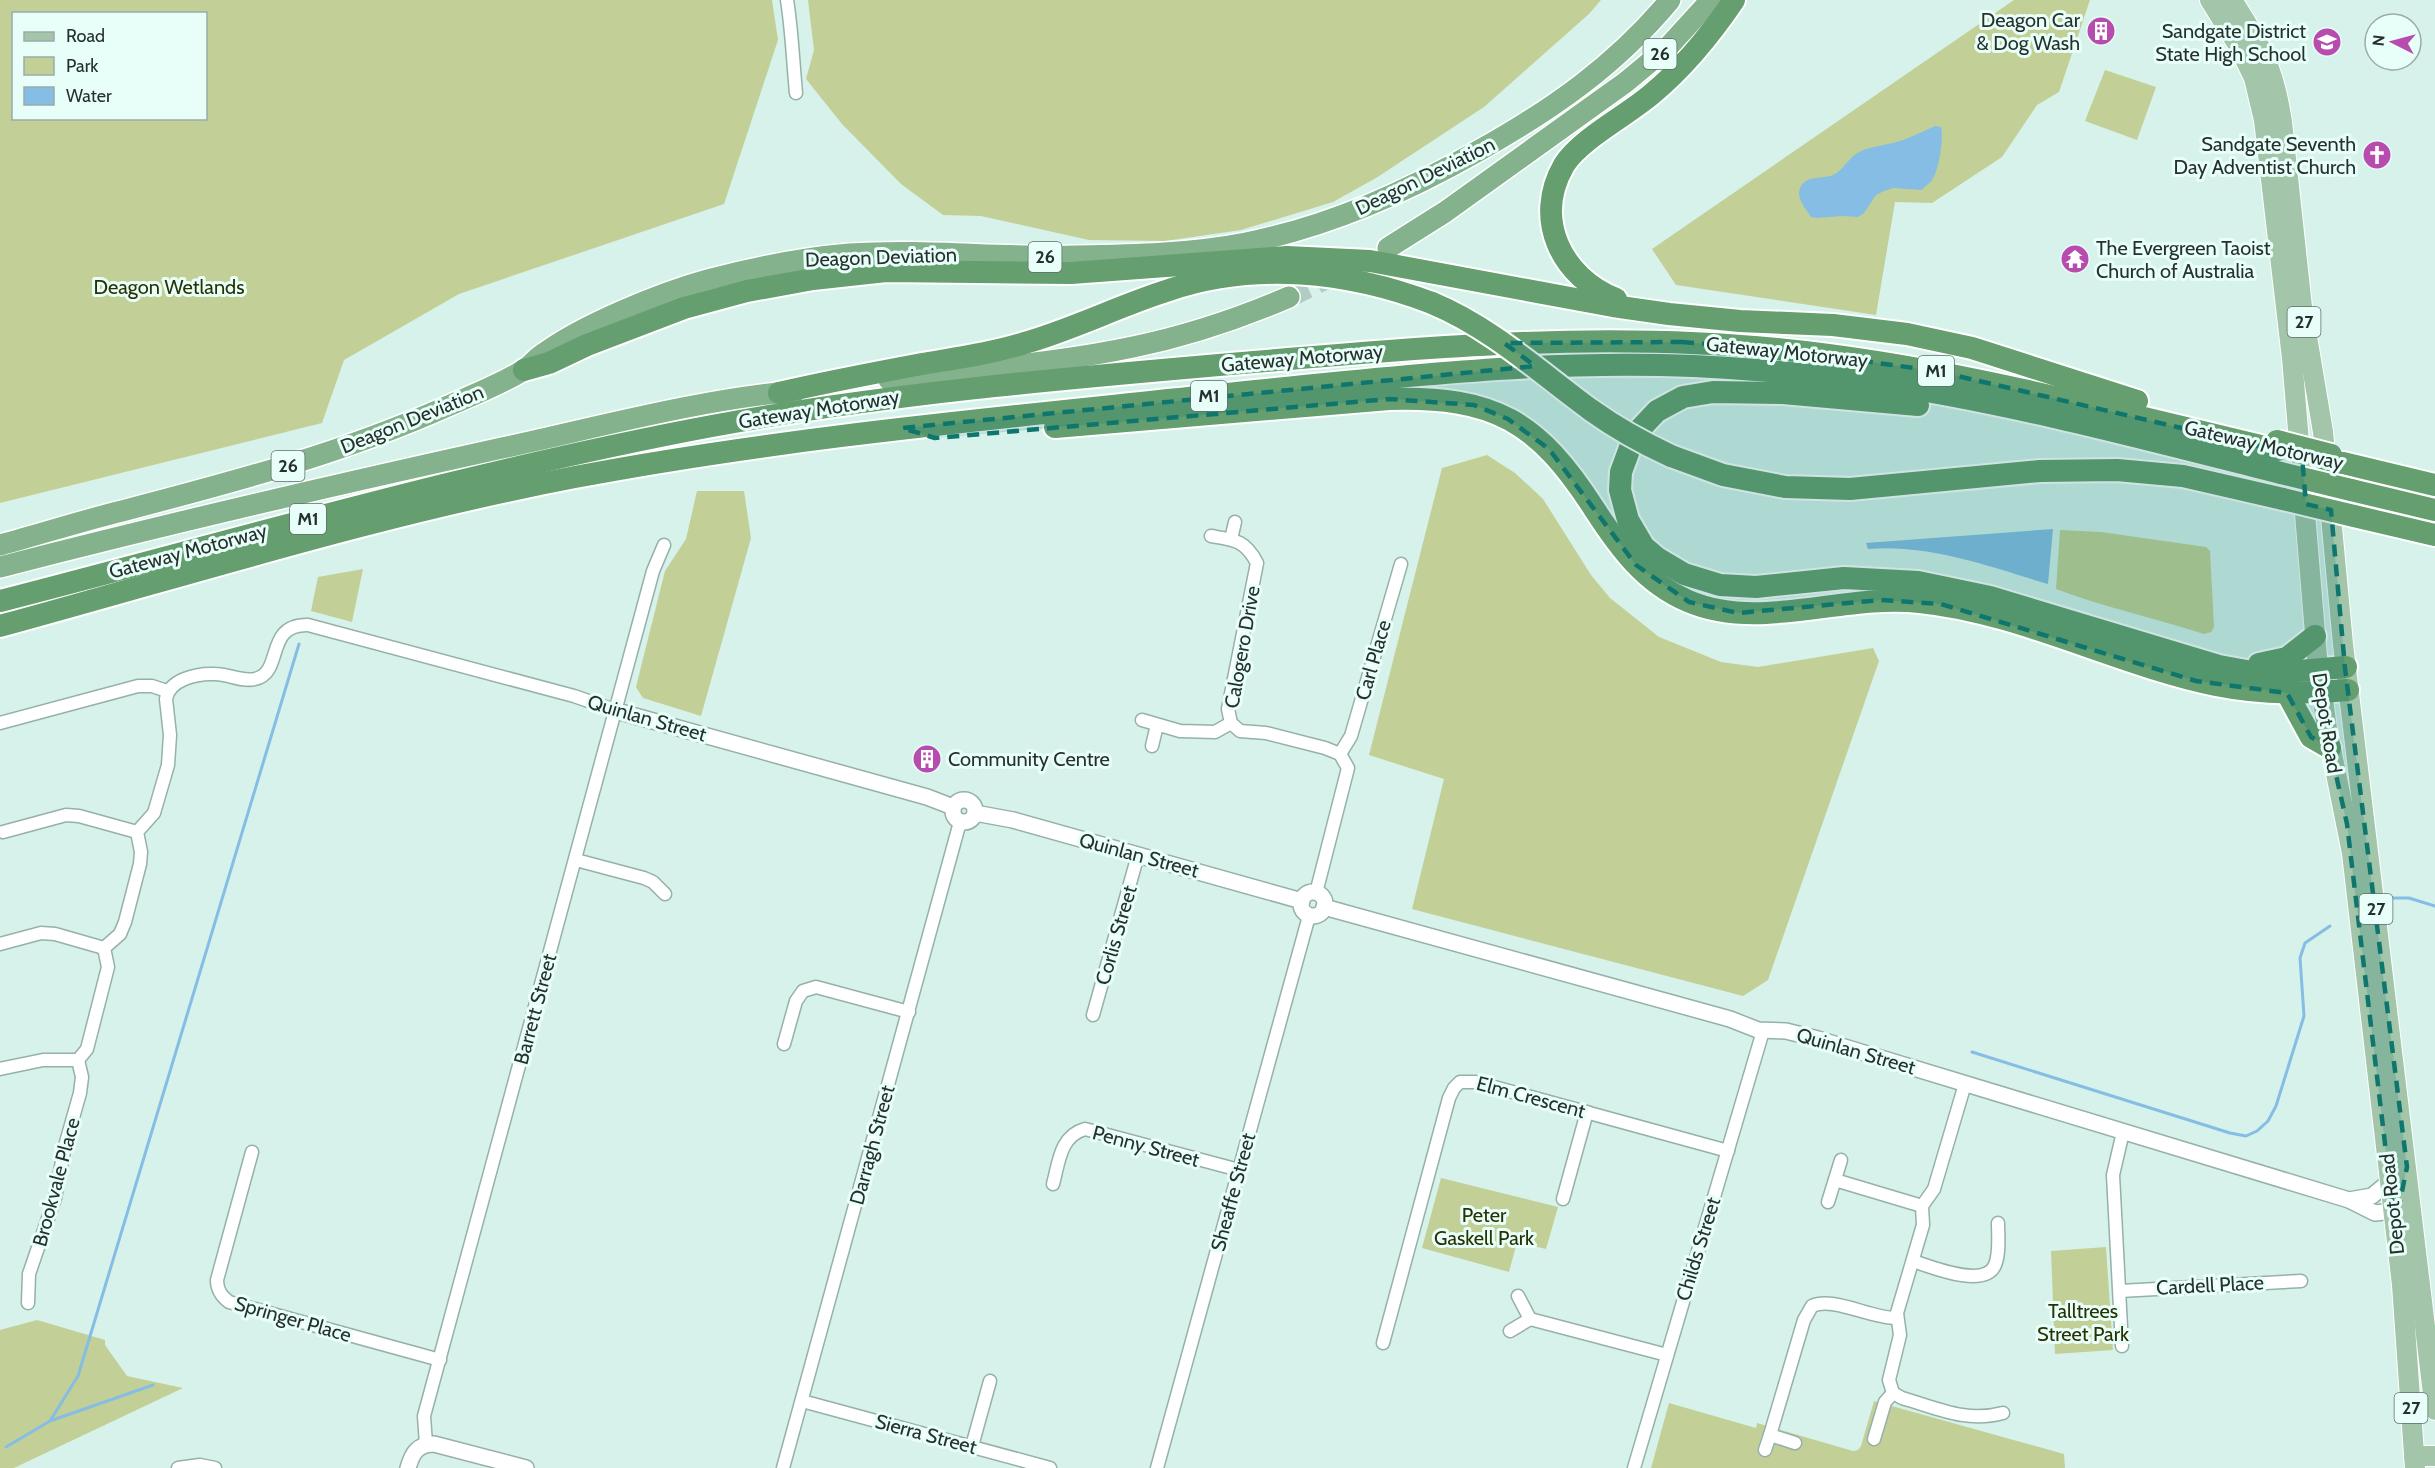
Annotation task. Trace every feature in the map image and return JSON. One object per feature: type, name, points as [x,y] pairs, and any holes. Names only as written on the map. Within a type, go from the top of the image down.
[{"type":"highway","name":"Deagon Deviation","points":[[0,545],[312,459],[448,406],[524,370],[543,353],[585,330],[673,291],[706,280],[795,260],[849,254],[902,253],[1018,257],[1199,250],[1244,243],[1325,223],[1411,188],[1558,104],[1626,47],[1670,0]]},
{"type":"highway","name":"Deagon Deviation","points":[[1388,248],[1445,212],[1626,82],[1668,47],[1711,0]]},
{"type":"highway","points":[[1640,308],[1609,296],[1589,285],[1574,273],[1564,259],[1553,231],[1551,215],[1557,181],[1568,160],[1583,144],[1630,112],[1675,72],[1708,36],[1734,0]]},
{"type":"highway","points":[[524,370],[549,363],[653,319],[720,298],[776,285],[871,271],[1071,273],[1233,260],[1329,258],[1370,261],[1613,306],[1712,318],[1855,327],[1946,342],[2024,364],[2278,445]]},
{"type":"highway","points":[[779,393],[835,380],[991,352],[1028,342],[1172,289],[1246,274],[1292,273],[1353,279],[1395,289],[1462,317],[1493,335],[1613,425],[1671,456],[1723,476],[1785,487],[1850,489],[2040,471],[2117,470],[2183,476],[2435,535]]},
{"type":"highway","name":"Deagon Deviation","points":[[0,567],[419,466],[739,398],[1070,358],[1134,347],[1203,328],[1289,297]]},
{"type":"highway","name":"Gateway Motorway","points":[[0,601],[466,478],[717,425],[910,395],[1068,377],[1476,344],[1586,340],[1682,342],[1776,349],[1851,358],[1936,371],[2015,387],[2278,445],[2328,462],[2435,485]]},
{"type":"highway","name":"Gateway Motorway","points":[[0,626],[292,544],[501,492],[703,454],[902,428],[1419,375],[1550,366],[1672,365],[1754,370],[1871,382],[2033,413],[2435,510]]},
{"type":"highway","points":[[1960,398],[1940,407],[1873,399],[1783,393],[1713,392],[1683,397],[1657,411],[1640,430],[1631,445],[1621,472],[1623,505],[1634,534],[1644,547],[1670,567],[1704,582],[1756,587],[1825,578],[1860,578],[1936,584],[1990,597],[2219,666],[2321,681],[2347,679]]},
{"type":"highway","points":[[902,428],[935,438],[1389,399],[1434,399],[1474,405],[1509,419],[1534,435],[1549,449],[1578,485],[1616,542],[1636,565],[1667,590],[1689,602],[1738,613],[1762,613],[1881,600],[1941,604],[2021,626],[2196,681],[2252,691],[2287,693],[2321,681]]},
{"type":"highway","points":[[2243,669],[2287,657],[2315,636]]},
{"type":"highway","points":[[2287,693],[2312,737],[2330,748]]},
{"type":"main road","name":"Depot Road","points":[[2210,0],[2238,45],[2254,78],[2265,120],[2292,358],[2308,524],[2315,636],[2330,748],[2352,853],[2406,1329],[2415,1464]]},
{"type":"main road","name":"Depot Road","points":[[2232,0],[2260,44],[2278,93],[2302,307],[2323,432],[2347,679],[2406,1167],[2431,1345],[2435,1410]]},
{"type":"main road","points":[[2415,1464],[2435,1456]]},
{"type":"main road","points":[[2415,1464],[2435,1467]]},
{"type":"street","points":[[787,0],[794,47],[796,93]]},
{"type":"street","points":[[1231,539],[1235,522]]},
{"type":"street","name":"Calogero Drive","points":[[1211,536],[1231,539],[1250,548],[1257,562],[1228,709],[1231,723],[1239,731],[1266,733],[1340,754]]},
{"type":"street","name":"Barrett Street","points":[[426,1444],[424,1416],[653,571],[664,545]]},
{"type":"street","name":"Carl Place","points":[[1340,754],[1352,736],[1401,564]]},
{"type":"street","name":"Quinlan Street","points":[[167,691],[175,683],[200,675],[215,674],[245,680],[258,679],[269,670],[278,641],[284,632],[297,625],[308,625],[574,696],[616,711],[911,792],[953,807]]},
{"type":"street","points":[[0,723],[138,686],[152,686],[167,691],[171,750],[168,765],[154,813],[137,831]]},
{"type":"street","points":[[1142,720],[1180,731],[1215,732],[1231,723]]},
{"type":"street","points":[[1152,746],[1157,725]]},
{"type":"street","points":[[1316,893],[1348,768],[1340,754]]},
{"type":"street","points":[[968,801],[973,805],[975,813],[969,821],[960,822],[954,817],[953,807],[958,802],[968,801]]},
{"type":"street","name":"Quinlan Street","points":[[975,813],[1013,820],[1302,901]]},
{"type":"street","points":[[3,832],[66,815],[79,816],[137,831]]},
{"type":"street","name":"Darragh Street","points":[[783,1468],[960,822]]},
{"type":"street","points":[[104,948],[120,934],[125,922],[140,864],[141,852],[137,831]]},
{"type":"street","name":"Corlis Street","points":[[1093,1015],[1138,855]]},
{"type":"street","points":[[576,860],[644,878],[653,882],[665,894]]},
{"type":"street","points":[[1309,893],[1316,893],[1322,897],[1324,908],[1317,916],[1309,916],[1302,908],[1302,901],[1309,893]]},
{"type":"street","name":"Quinlan Street","points":[[1324,908],[1730,1019],[1763,1031],[1791,1032],[2349,1200],[2375,1213],[2393,1211]]},
{"type":"street","name":"Sheaffe Street","points":[[1157,1468],[1309,916]]},
{"type":"street","points":[[0,944],[41,933],[55,934],[104,948]]},
{"type":"street","points":[[0,1069],[43,1060],[78,1060],[87,1049],[108,967],[104,948]]},
{"type":"street","points":[[784,1044],[796,1001],[799,995],[809,988],[825,989],[909,1012]]},
{"type":"street","name":"Childs Street","points":[[1634,1468],[1763,1031]]},
{"type":"street","name":"Brookvale Place","points":[[28,1303],[29,1274],[55,1198],[65,1146],[80,1093],[82,1077],[78,1060]]},
{"type":"street","name":"Elm Crescent","points":[[1383,1343],[1449,1098],[1457,1084],[1464,1080],[1728,1151]]},
{"type":"street","points":[[1965,1084],[1934,1189],[1922,1206],[1924,1222],[1897,1318],[1900,1335],[1889,1380],[1893,1393],[1902,1398],[1968,1418],[1981,1418],[2003,1413]]},
{"type":"street","points":[[1563,1199],[1587,1112]]},
{"type":"street","name":"Penny Street","points":[[1053,1184],[1068,1137],[1085,1129],[1239,1170]]},
{"type":"street","points":[[2122,1346],[2113,1175],[2123,1132]]},
{"type":"street","name":"Springer Place","points":[[252,1152],[217,1280],[219,1292],[224,1299],[440,1360]]},
{"type":"street","points":[[1828,1202],[1841,1160]]},
{"type":"street","points":[[2393,1211],[2402,1199],[2401,1182],[2406,1167]]},
{"type":"street","points":[[1835,1180],[1922,1206]]},
{"type":"street","points":[[2349,1200],[2372,1196],[2390,1181]]},
{"type":"street","points":[[1912,1261],[1969,1276],[1983,1276],[1992,1270],[1996,1262],[1998,1223]]},
{"type":"street","name":"Cardell Place","points":[[2120,1291],[2301,1281]]},
{"type":"street","points":[[1518,1296],[1530,1319]]},
{"type":"street","points":[[1765,1450],[1804,1320],[1812,1306],[1826,1303],[1875,1317],[1897,1318]]},
{"type":"street","points":[[1510,1331],[1530,1319],[1667,1355]]},
{"type":"street","points":[[972,1446],[990,1381]]},
{"type":"street","points":[[1874,1439],[1885,1402],[1893,1393]]},
{"type":"street","name":"Sierra Street","points":[[802,1401],[1050,1468]]},
{"type":"street","points":[[1770,1435],[1796,1443]]},
{"type":"street","points":[[408,1468],[414,1453],[426,1444],[442,1445],[526,1468]]},
{"type":"street","points":[[178,1468],[190,1465],[214,1468]]},
{"type":"highlighted area","points":[[1682,342],[1776,349],[1936,371],[2302,456],[2306,504],[2331,510],[2345,668],[2407,1167],[2399,1206],[2393,1211],[2347,824],[2330,748],[2311,737],[2287,693],[2196,681],[1941,604],[1881,600],[1738,613],[1689,602],[1636,565],[1549,449],[1508,419],[1474,405],[1389,399],[935,438],[902,428],[1535,366],[1504,343]]},
{"type":"green space","name":"Deagon Wetlands","points":[[0,0],[772,0],[778,40],[724,204],[459,294],[344,360],[322,423],[0,503]]},
{"type":"green space","points":[[808,0],[1601,0],[1589,14],[1484,107],[1376,178],[1333,202],[1241,230],[1165,241],[1089,240],[981,216],[943,215],[901,184],[842,124],[806,79],[814,50]]},
{"type":"green space","points":[[2014,0],[2090,0],[2059,92],[2037,105],[2002,157],[1932,203],[1895,202],[1876,315],[1676,285],[1652,249]]},
{"type":"green space","points":[[2105,70],[2156,87],[2137,140],[2085,121]]},
{"type":"green space","points":[[1487,455],[1515,473],[1543,499],[1591,575],[1610,598],[1659,637],[1721,662],[1758,667],[1873,648],[1879,661],[1768,980],[1743,996],[1412,909],[1444,779],[1369,755],[1442,468]]},
{"type":"green space","points":[[697,491],[744,491],[751,538],[701,716],[643,698],[636,687],[665,571],[686,539]]},
{"type":"green space","points":[[2060,530],[2101,532],[2206,547],[2210,551],[2214,627],[2211,632],[2204,634],[2056,589]]},
{"type":"green space","points":[[363,569],[352,622],[311,611],[318,577]]},
{"type":"green space","name":"Peter Gaskell Park","points":[[1441,1178],[1558,1207],[1546,1249],[1517,1242],[1509,1272],[1422,1248]]},
{"type":"green space","name":"Talltrees Street Park","points":[[2106,1247],[2113,1350],[2055,1354],[2051,1251]]},
{"type":"green space","points":[[37,1320],[105,1340],[105,1345],[127,1376],[183,1388],[14,1468],[0,1468],[0,1330]]},
{"type":"green space","points":[[1874,1401],[2064,1454],[2065,1468],[1651,1468],[1669,1403],[1756,1428],[1757,1423],[1853,1451],[1858,1450],[1861,1446]]},
{"type":"water","points":[[1935,126],[1941,127],[1942,132],[1939,162],[1935,176],[1922,190],[1893,188],[1884,191],[1876,195],[1864,213],[1858,217],[1811,217],[1804,207],[1799,192],[1806,181],[1833,175],[1861,151],[1900,141]]},
{"type":"water","points":[[2053,529],[2048,584],[1960,558],[1914,550],[1868,549],[1866,543]]},
{"type":"waterway","points":[[50,1421],[78,1376],[299,644]]},
{"type":"waterway","points":[[2393,898],[2409,898],[2435,906]]},
{"type":"waterway","points":[[1972,1052],[2230,1133],[2246,1136],[2257,1131],[2268,1121],[2276,1106],[2304,1016],[2300,958],[2305,943],[2330,926]]},
{"type":"waterway","points":[[6,1447],[50,1421],[153,1385]]},
{"type":"tunnel","points":[[1289,297],[1336,274]]},
{"type":"place","name":"Deagon Car & Dog Wash","points":[[2101,31]]},
{"type":"place","name":"Sandgate District State High School","points":[[2327,42]]},
{"type":"place","name":"Sandgate Seventh Day Adventist Church","points":[[2377,155]]},
{"type":"place","name":"The Evergreen Taoist Church of Australia","points":[[2075,259]]},
{"type":"place","name":"Community Centre","points":[[927,759]]}]
